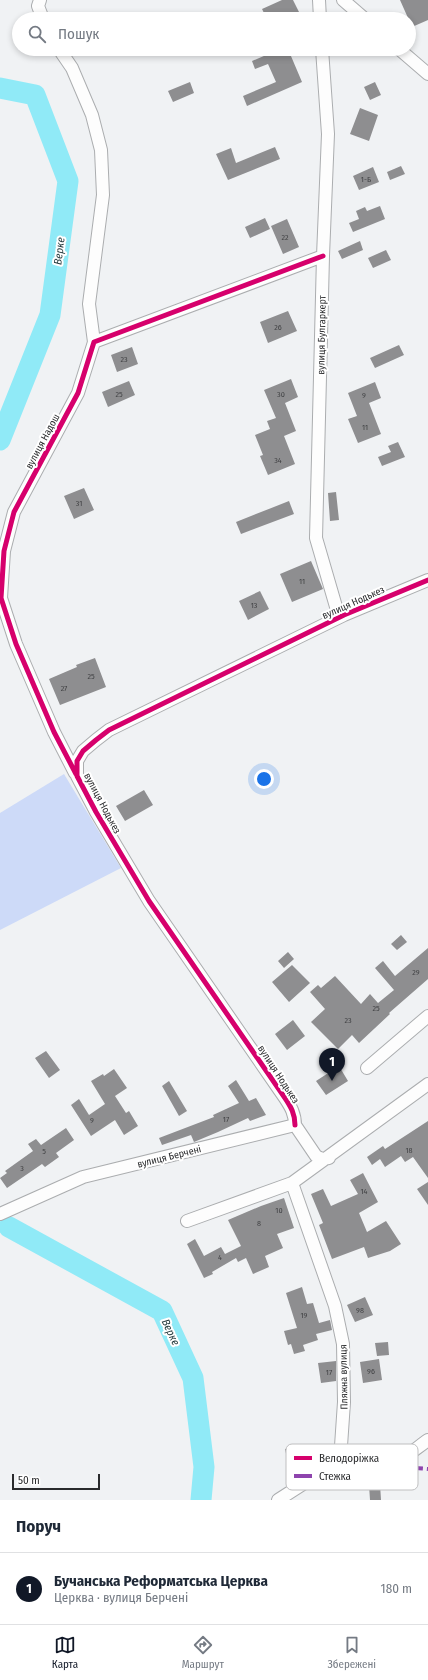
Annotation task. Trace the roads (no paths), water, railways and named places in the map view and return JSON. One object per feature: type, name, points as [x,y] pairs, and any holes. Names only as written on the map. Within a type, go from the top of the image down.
[{"type":"street","points":[[40,0],[38,6],[40,12]]},
{"type":"street","points":[[319,0],[320,12]]},
{"type":"street","points":[[343,0],[357,12]]},
{"type":"street","name":"вулиця Надош","points":[[64,56],[72,68],[92,115],[101,150],[103,195],[89,304],[94,342],[78,393],[14,512],[4,551],[1,598],[16,644],[54,732],[77,776]]},
{"type":"street","name":"вулиця Булгаркерт","points":[[322,56],[328,134],[323,256],[316,538],[339,617]]},
{"type":"street","points":[[407,56],[428,74]]},
{"type":"street","points":[[94,342],[323,256]]},
{"type":"street","name":"вулиця Нодькез","points":[[295,1125],[292,1109],[149,901],[96,812],[77,776],[77,761],[83,751],[110,730],[339,617],[428,580]]},
{"type":"street","points":[[367,1068],[428,1016]]},
{"type":"street","points":[[187,1221],[292,1183],[329,1158],[428,1084]]},
{"type":"street","points":[[295,1125],[316,1156],[322,1159],[329,1158]]},
{"type":"street","name":"вулиця Берчені","points":[[0,1214],[83,1177],[295,1125]]},
{"type":"street","name":"Пляжна вулиця","points":[[292,1183],[335,1306],[344,1344],[344,1402],[341,1444]]},
{"type":"street","points":[[418,1447],[428,1440]]},
{"type":"street","name":"Пляжна вулиця","points":[[278,1500],[294,1490]]},
{"type":"waterway","name":"Верке","points":[[0,88],[35,95],[68,181],[50,315],[0,440]]},
{"type":"waterway","name":"Верке","points":[[9,1227],[162,1311],[193,1378],[204,1467],[201,1500]]},
{"type":"place","name":"Бучанська Реформатська Церква","points":[[332,1081]]}]
